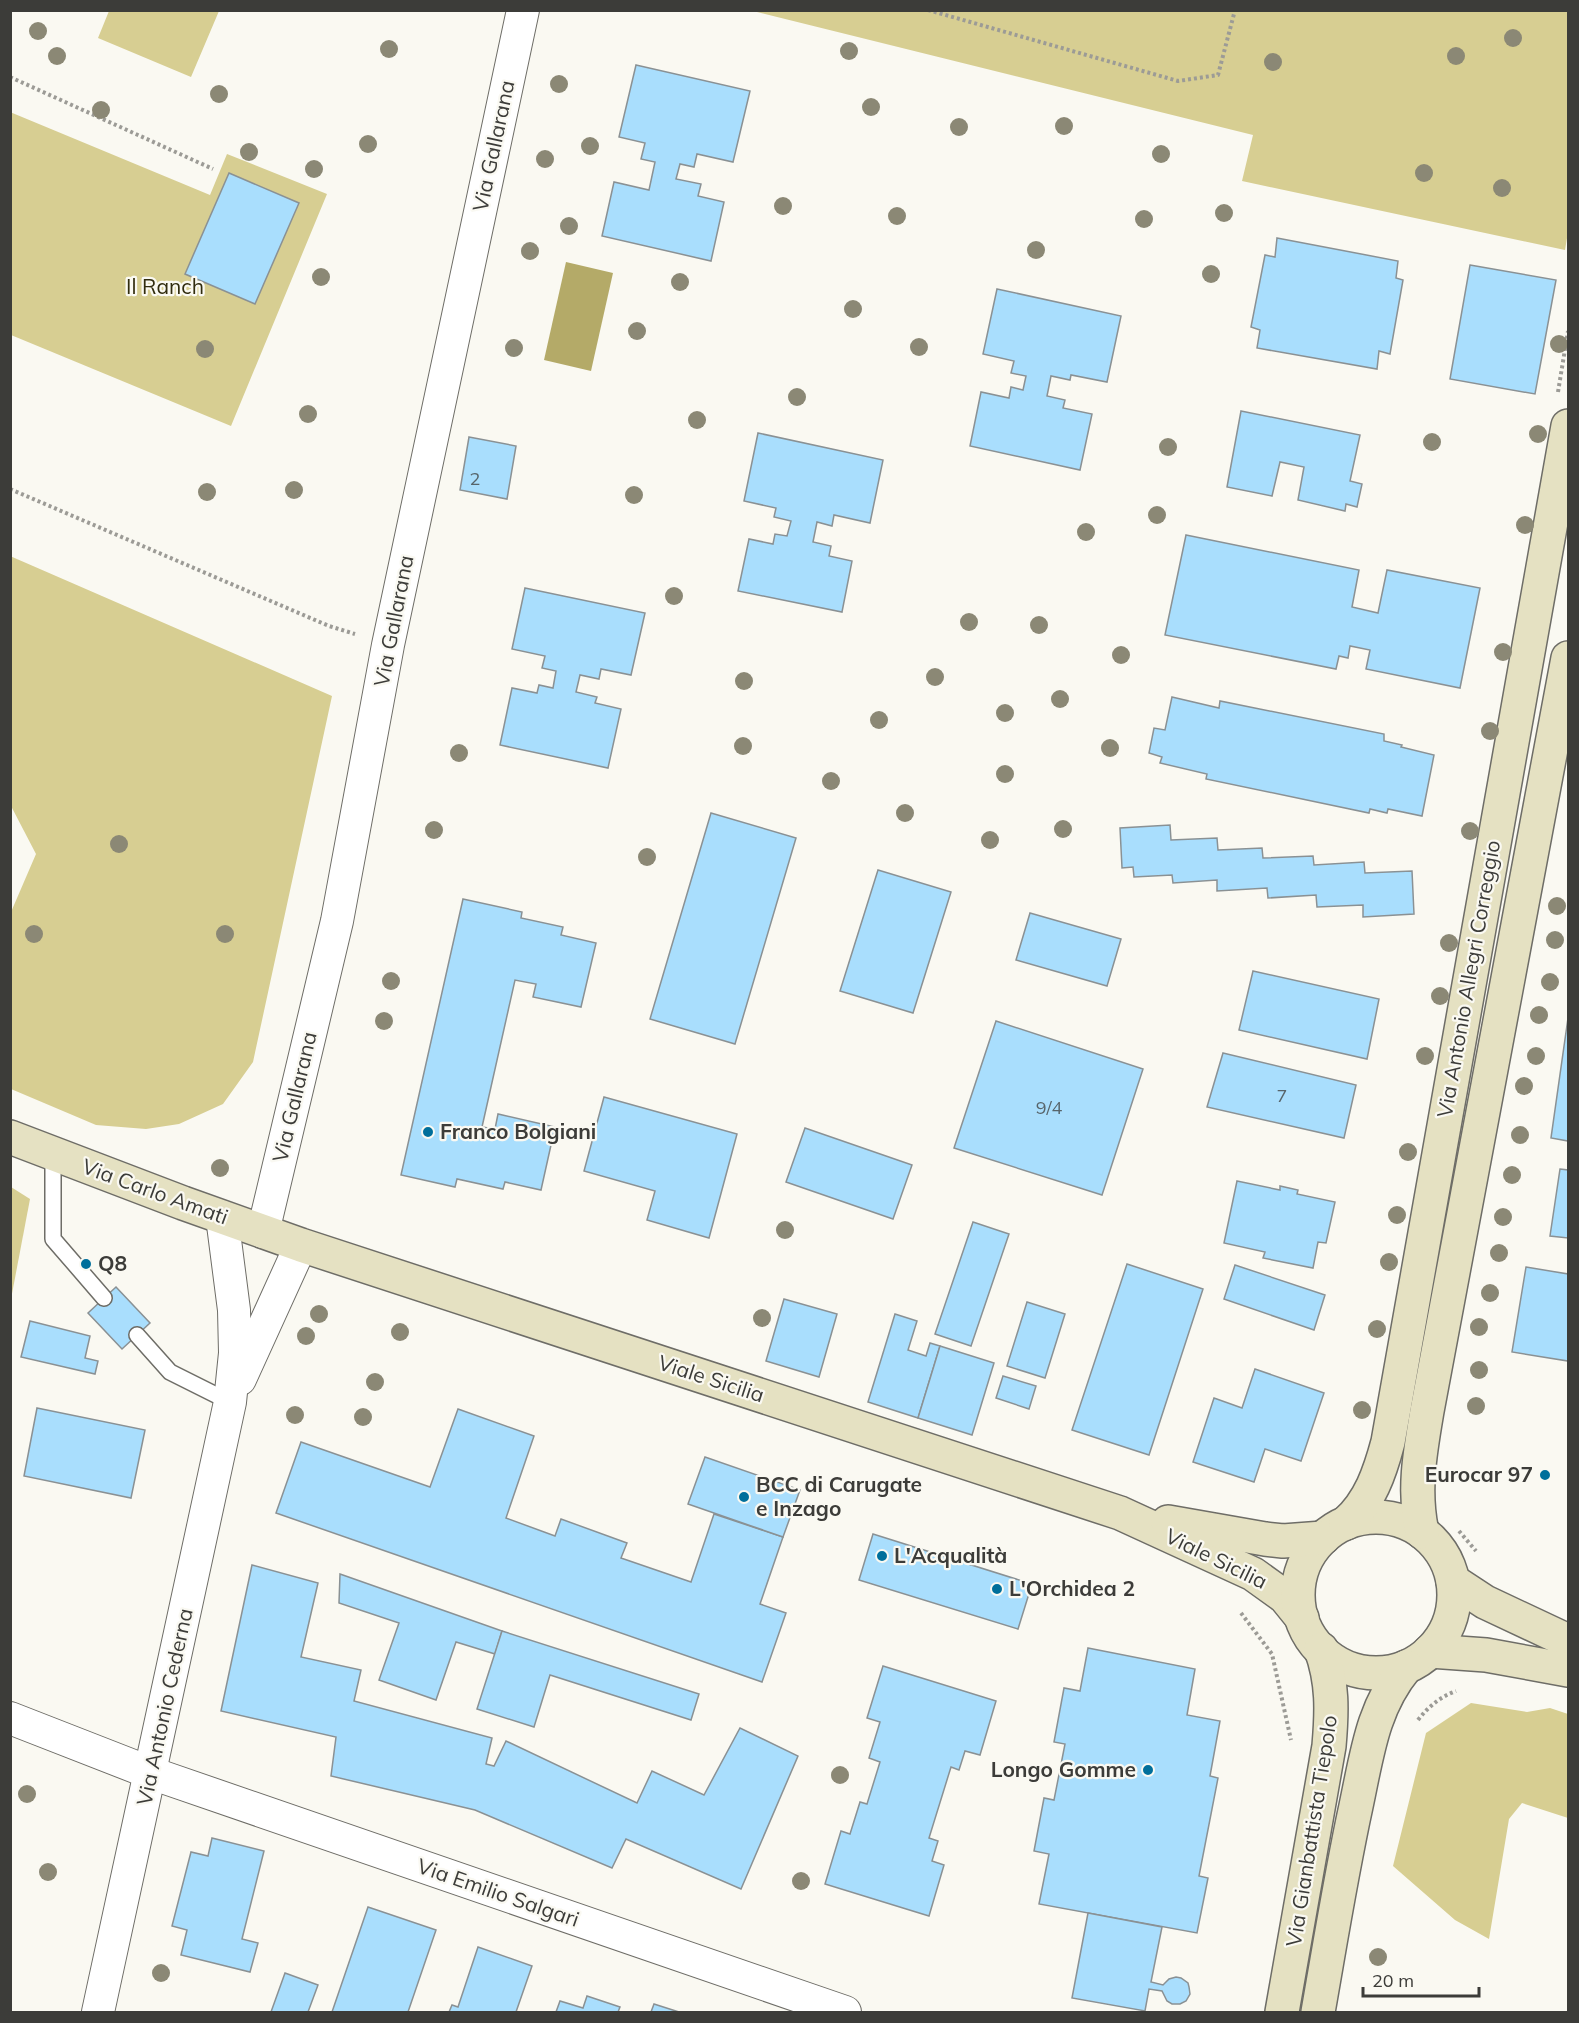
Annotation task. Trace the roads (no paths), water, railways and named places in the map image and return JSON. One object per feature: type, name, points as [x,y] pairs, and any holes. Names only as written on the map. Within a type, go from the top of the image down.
[{"type":"street","name":"Via Gallarana","points":[[263,1232],[337,921],[388,645],[523,10]]},
{"type":"street","name":"Via Antonio Allegri Correggio","points":[[1335,1531],[1367,1500],[1380,1470],[1388,1442],[1569,426]]},
{"type":"street","name":"Via Antonio Allegri Correggio","points":[[1422,1532],[1418,1516],[1417,1493],[1421,1441],[1569,658]]},
{"type":"street","name":"Via Carlo Amati","points":[[10,1137],[301,1245]]},
{"type":"street","name":"Via Antonio Cederna","points":[[98,2013],[230,1402],[235,1353],[234,1310],[222,1217]]},
{"type":"street","name":"Viale Sicilia","points":[[301,1245],[1120,1513],[1253,1574],[1278,1591],[1302,1618]]},
{"type":"street","name":"Via Antonio Cederna","points":[[230,1402],[301,1245]]},
{"type":"street","name":"Viale Sicilia","points":[[1120,1513],[1247,1537],[1284,1541],[1335,1531]]},
{"type":"street","points":[[1418,1659],[1439,1640],[1450,1618],[1454,1600],[1453,1581],[1441,1552],[1422,1532],[1406,1523],[1383,1517],[1364,1518],[1335,1531],[1311,1552],[1301,1573],[1298,1594],[1302,1618],[1309,1634],[1321,1649],[1340,1664],[1366,1672],[1387,1672],[1418,1659],[1486,1655],[1569,1670]]},
{"type":"street","points":[[1453,1581],[1485,1602],[1569,1641]]},
{"type":"street","name":"Via Gianbattista Tiepolo","points":[[1282,2013],[1329,1746],[1332,1702],[1327,1665],[1321,1649]]},
{"type":"street","name":"Via Gianbattista Tiepolo","points":[[1318,2013],[1346,1850],[1371,1734],[1384,1699],[1418,1659]]},
{"type":"street","name":"Via Emilio Salgari","points":[[10,1718],[151,1773],[844,2013]]},
{"type":"lane","points":[[53,1154],[53,1239],[104,1298]]},
{"type":"lane","points":[[137,1335],[170,1372],[230,1402]]},
{"type":"place","name":"Franco Bolgiani","points":[[428,1132]]},
{"type":"place","name":"Q8","points":[[86,1264]]},
{"type":"place","name":"Eurocar 97","points":[[1545,1475]]},
{"type":"place","name":"BCC di Carugate e Inzago","points":[[744,1497]]},
{"type":"place","name":"L'Acqualità","points":[[882,1556]]},
{"type":"place","name":"L'Orchidea 2","points":[[997,1589]]},
{"type":"place","name":"Longo Gomme","points":[[1148,1770]]},
{"type":"park label","name":"Il Ranch","points":[[165,287]]}]
